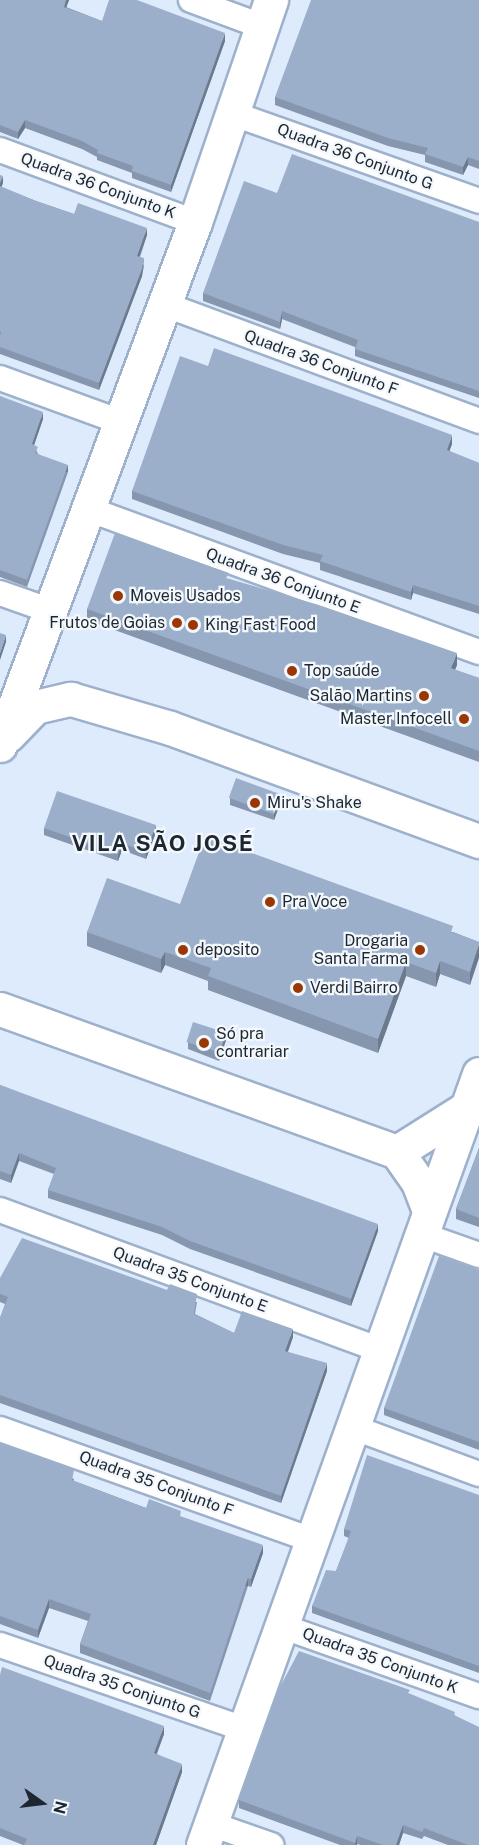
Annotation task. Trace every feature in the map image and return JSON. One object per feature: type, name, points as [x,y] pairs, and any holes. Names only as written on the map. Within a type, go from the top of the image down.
[{"type":"street","points":[[0,745],[195,222],[266,13],[191,0]]},
{"type":"street","name":"Quadra 36 Conjunto G","points":[[231,113],[479,201]]},
{"type":"street","name":"Quadra 36 Conjunto K","points":[[0,150],[195,222]]},
{"type":"street","name":"Quadra 36 Conjunto F","points":[[163,304],[479,421]]},
{"type":"street","points":[[0,378],[121,422]]},
{"type":"street","name":"Quadra 36 Conjunto E","points":[[88,509],[479,652]]},
{"type":"street","points":[[0,593],[51,611]]},
{"type":"street","points":[[38,647],[55,681],[71,699]]},
{"type":"street","points":[[0,745],[35,707],[71,699],[171,728],[479,841]]},
{"type":"street","points":[[0,1009],[397,1152],[418,1182],[425,1223],[479,1255]]},
{"type":"street","points":[[271,1845],[207,1834],[425,1223],[473,1103],[479,1074]]},
{"type":"street","points":[[397,1152],[473,1103]]},
{"type":"street","name":"Quadra 35 Conjunto E","points":[[0,1210],[380,1350]]},
{"type":"street","points":[[352,1427],[479,1474]]},
{"type":"street","name":"Quadra 35 Conjunto F","points":[[0,1429],[312,1540]]},
{"type":"street","name":"Quadra 35 Conjunto K","points":[[281,1626],[479,1696]]},
{"type":"street","name":"Quadra 35 Conjunto G","points":[[0,1645],[244,1729]]},
{"type":"building","points":[[0,0],[66,0],[64,7],[102,21],[109,0],[137,0],[225,33],[171,185],[132,171],[133,166],[97,153],[98,150],[82,141],[25,120],[18,132],[0,125]]},
{"type":"building","points":[[311,0],[479,0],[479,161],[468,157],[463,167],[425,154],[428,148],[388,138],[275,97]]},
{"type":"building","points":[[292,154],[479,222],[479,391],[355,349],[358,340],[282,311],[280,322],[203,293],[244,181],[277,193]]},
{"type":"building","points":[[0,186],[74,214],[78,203],[147,228],[137,256],[144,258],[142,269],[99,383],[0,347]]},
{"type":"building","points":[[214,348],[452,435],[447,450],[479,463],[479,606],[413,585],[411,592],[320,561],[323,555],[283,545],[132,491],[180,356],[208,366]]},
{"type":"building","points":[[0,396],[43,412],[32,444],[38,447],[35,453],[68,465],[27,580],[0,570]]},
{"type":"building","points":[[115,533],[229,573],[226,578],[319,605],[457,653],[451,668],[479,678],[479,751],[87,609]]},
{"type":"building","points":[[0,633],[6,635],[0,653]]},
{"type":"building","name":"Miru's Shake","points":[[236,778],[281,794],[274,814],[229,798]]},
{"type":"building","points":[[57,791],[156,825],[146,852],[122,843],[118,854],[44,828]]},
{"type":"building","points":[[205,836],[453,926],[451,932],[479,942],[470,972],[440,961],[436,973],[406,962],[378,1039],[208,976],[211,968],[165,952],[161,959],[87,932],[107,878],[180,904]]},
{"type":"building","name":"Só pra contrariar","points":[[193,1022],[226,1033],[220,1053],[187,1042]]},
{"type":"building","points":[[0,1085],[378,1224],[351,1299],[190,1241],[162,1227],[48,1190],[56,1168],[19,1153],[11,1175],[0,1171]]},
{"type":"building","points":[[479,1148],[479,1218],[456,1209]]},
{"type":"building","points":[[22,1238],[167,1290],[170,1284],[197,1294],[194,1314],[234,1333],[242,1311],[293,1329],[285,1351],[327,1363],[281,1496],[0,1395],[0,1318],[8,1297],[0,1294],[0,1278]]},
{"type":"building","points":[[439,1256],[479,1270],[479,1442],[384,1408]]},
{"type":"building","points":[[0,1444],[74,1470],[72,1480],[146,1508],[149,1499],[181,1511],[180,1516],[263,1545],[251,1579],[248,1578],[210,1693],[80,1644],[91,1614],[49,1599],[38,1630],[0,1616]]},
{"type":"building","points":[[367,1455],[479,1495],[479,1666],[312,1606],[326,1570],[336,1571],[351,1531],[344,1529]]},
{"type":"building","points":[[299,1651],[410,1690],[408,1693],[455,1712],[454,1715],[479,1727],[479,1845],[468,1845],[424,1828],[422,1832],[403,1825],[396,1845],[383,1845],[357,1836],[355,1843],[239,1800],[280,1687]]},
{"type":"building","points":[[2,1667],[164,1726],[154,1753],[182,1764],[153,1845],[24,1845],[27,1839],[0,1828],[0,1675]]},
{"type":"place","name":"Moveis Usados","points":[[118,596]]},
{"type":"place","name":"Frutos de Goias","points":[[177,623]]},
{"type":"place","name":"King Fast Food","points":[[193,625]]},
{"type":"place","name":"Top saúde","points":[[292,671]]},
{"type":"place","name":"Salão Martins","points":[[424,696]]},
{"type":"place","name":"Master Infocell","points":[[464,719]]},
{"type":"place","name":"Miru's Shake","points":[[255,803]]},
{"type":"place","name":"Pra Voce","points":[[270,902]]},
{"type":"place","name":"deposito","points":[[183,950]]},
{"type":"place","name":"Drogaria Santa Farma","points":[[420,950]]},
{"type":"place","name":"Verdi Bairro","points":[[298,988]]},
{"type":"place","name":"Só pra contrariar","points":[[204,1043]]},
{"type":"district","name":"VILA SÃO JOSÉ","points":[[163,844]]}]
